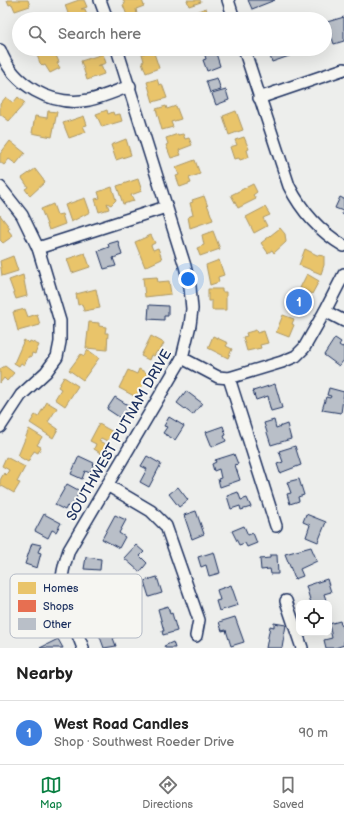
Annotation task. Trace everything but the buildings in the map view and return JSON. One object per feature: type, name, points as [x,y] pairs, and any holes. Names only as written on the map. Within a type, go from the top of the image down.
[{"type":"street","points":[[100,0],[104,12]]},
{"type":"street","points":[[228,0],[232,12]]},
{"type":"street","points":[[0,52],[13,74],[19,80],[32,90],[46,96],[76,101],[90,100],[130,86]]},
{"type":"street","name":"SOUTHWEST PUTNAM DRIVE","points":[[63,574],[69,550],[182,358],[190,326],[192,309],[190,287],[185,266],[119,56]]},
{"type":"street","points":[[246,56],[289,186],[299,205],[326,235],[344,246]]},
{"type":"street","points":[[259,98],[344,69]]},
{"type":"street","points":[[0,188],[22,215],[38,248],[60,322],[60,342],[57,357],[46,372],[20,395],[0,427]]},
{"type":"street","points":[[38,248],[166,207]]},
{"type":"street","points":[[182,358],[218,377],[230,378],[282,362],[296,356],[304,348],[325,312],[344,274]]},
{"type":"street","points":[[325,312],[344,321]]},
{"type":"street","points":[[230,378],[276,526]]},
{"type":"street","points":[[107,485],[151,511],[166,526],[199,620],[196,636]]},
{"type":"street","points":[[286,601],[302,648]]},
{"type":"street","name":"SOUTHWEST PUTNAM DRIVE","points":[[80,638],[84,648]]},
{"type":"place","name":"West Road Candles","points":[[299,302]]}]
